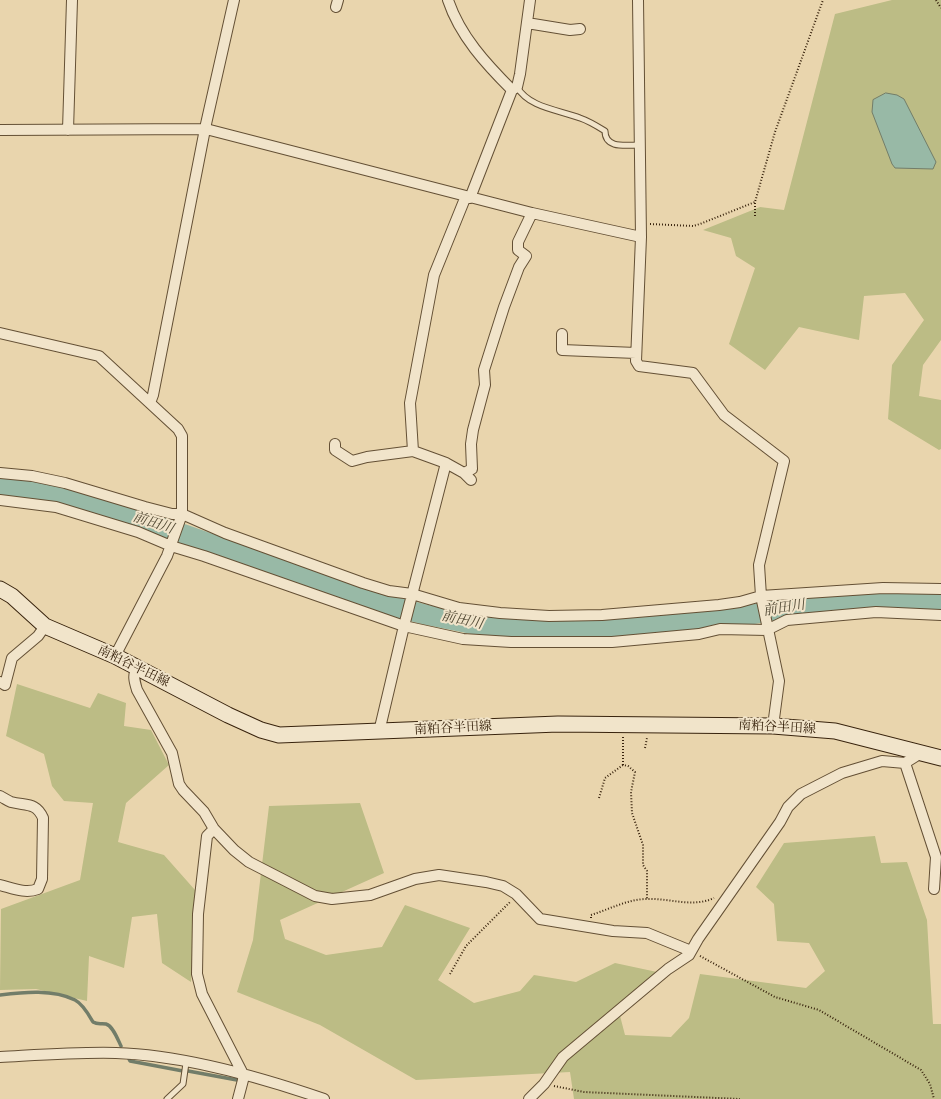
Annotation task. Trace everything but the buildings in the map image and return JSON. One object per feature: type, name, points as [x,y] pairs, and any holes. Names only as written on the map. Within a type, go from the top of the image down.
[{"type":"main road","name":"南粕谷半田線","points":[[0,589],[12,596],[45,626],[115,656],[137,669],[228,715],[261,730],[279,735],[558,724],[773,726],[834,731],[876,740],[941,758]]},
{"type":"street","points":[[68,130],[72,0]]},
{"type":"street","points":[[150,403],[155,387],[206,129],[234,0]]},
{"type":"street","points":[[448,0],[455,17],[472,46],[514,89]]},
{"type":"street","points":[[413,451],[410,403],[434,275],[520,74],[530,0]]},
{"type":"street","points":[[638,0],[641,237],[636,361],[639,366],[693,373],[724,415],[784,460],[758,564],[761,596],[767,630],[779,681],[773,726]]},
{"type":"street","points":[[527,23],[570,30],[580,29]]},
{"type":"street","points":[[0,130],[206,129],[532,214],[641,237]]},
{"type":"street","points":[[335,444],[335,450],[352,461],[367,457],[413,451],[446,463],[468,477],[472,469],[471,444],[473,430],[485,385],[484,370],[504,306],[519,267],[526,256],[518,250],[518,242],[532,214]]},
{"type":"street","points":[[0,333],[99,356],[178,429],[182,436],[181,517],[171,546],[115,656]]},
{"type":"street","points":[[562,334],[562,350],[636,353]]},
{"type":"street","points":[[379,732],[411,597],[446,463]]},
{"type":"street","points":[[0,473],[32,476],[65,483],[172,514],[363,583],[411,597],[459,608],[500,613],[549,616],[602,615],[719,605],[740,602],[761,596],[883,588],[941,589]]},
{"type":"street","points":[[0,500],[56,507],[138,532],[171,546],[405,624],[463,639],[511,642],[612,642],[699,634],[720,629],[767,630],[787,620],[876,612],[941,615]]},
{"type":"street","points":[[0,682],[5,686],[12,658],[38,636],[45,626]]},
{"type":"street","points":[[137,669],[134,672],[134,680],[137,690],[172,753],[179,784],[188,797],[204,812],[214,829],[234,850],[249,862],[315,896],[332,899],[370,895],[415,879],[439,875],[503,886],[516,894],[540,919],[619,932],[647,933],[691,951]]},
{"type":"street","points":[[528,1099],[544,1084],[563,1057],[668,969],[689,955],[698,939],[780,822],[788,807],[801,794],[842,773],[882,761],[905,763],[921,753]]},
{"type":"street","points":[[905,763],[936,857],[934,889]]},
{"type":"street","points":[[0,796],[10,802],[30,805],[40,810],[43,818],[42,879],[38,889],[32,891],[21,891],[0,885]]},
{"type":"street","points":[[214,829],[207,836],[203,862],[198,914],[197,974],[202,994],[243,1074],[244,1080],[238,1099]]},
{"type":"street","points":[[0,1057],[116,1053],[149,1056],[243,1074],[324,1099]]},
{"type":"lane","points":[[514,89],[548,108],[582,118],[600,128],[605,131],[605,138],[608,142],[614,145],[639,145]]},
{"type":"lane","points":[[167,1099],[183,1084],[186,1063]]},
{"type":"path","points":[[755,216],[755,202],[775,132],[823,0]]},
{"type":"path","points":[[936,0],[941,8]]},
{"type":"path","points":[[641,224],[693,226],[755,202]]},
{"type":"path","points":[[623,725],[623,765]]},
{"type":"path","points":[[599,798],[605,778],[623,765]]},
{"type":"path","points":[[623,765],[628,766],[635,772],[631,792],[632,813],[643,845],[642,865],[647,871],[647,899]]},
{"type":"path","points":[[450,974],[466,946],[491,920],[505,909],[516,894]]},
{"type":"path","points":[[592,928],[591,915],[627,901],[670,899],[683,903],[704,902],[716,897]]},
{"type":"path","points":[[691,951],[775,998],[819,1010],[908,1062],[921,1070],[930,1084],[934,1099]]},
{"type":"path","points":[[544,1084],[584,1092],[740,1099]]},
{"type":"green space","points":[[892,0],[941,0],[941,340],[923,365],[919,396],[941,400],[941,449],[939,450],[888,419],[892,365],[924,320],[905,293],[864,296],[859,340],[799,327],[765,370],[729,344],[755,268],[736,256],[731,238],[703,230],[760,207],[784,210],[835,14]]},
{"type":"green space","points":[[17,684],[90,708],[98,693],[126,703],[124,726],[151,730],[169,765],[126,803],[118,842],[164,855],[195,890],[191,982],[162,963],[157,914],[132,917],[124,968],[89,956],[87,1001],[36,989],[0,990],[1,909],[80,880],[93,803],[64,801],[52,786],[44,754],[6,736]]},
{"type":"green space","points":[[360,803],[384,873],[280,920],[285,939],[326,955],[382,947],[405,905],[470,928],[438,980],[474,1003],[520,991],[534,975],[576,982],[615,963],[657,972],[618,1008],[625,1035],[671,1037],[689,1018],[700,974],[806,988],[825,971],[809,943],[777,941],[774,904],[756,887],[784,843],[875,836],[881,863],[907,862],[927,920],[933,1024],[941,1024],[941,1099],[574,1099],[570,1072],[416,1080],[320,1025],[237,992],[253,940],[269,806]]},
{"type":"shaded area","points":[[886,93],[897,95],[904,99],[936,162],[933,169],[895,168],[892,164],[872,112],[873,100]]},
{"type":"waterway","name":"前田川","points":[[0,486],[60,495],[183,534],[376,602],[427,615],[482,626],[551,630],[599,629],[732,618],[806,605],[858,602],[941,603]]},
{"type":"waterway","points":[[0,995],[38,992],[57,994],[75,1000],[88,1013],[93,1022],[109,1025],[121,1046]]},
{"type":"waterway","points":[[129,1059],[130,1061],[183,1071]]},
{"type":"waterway","points":[[188,1071],[237,1080]]}]
